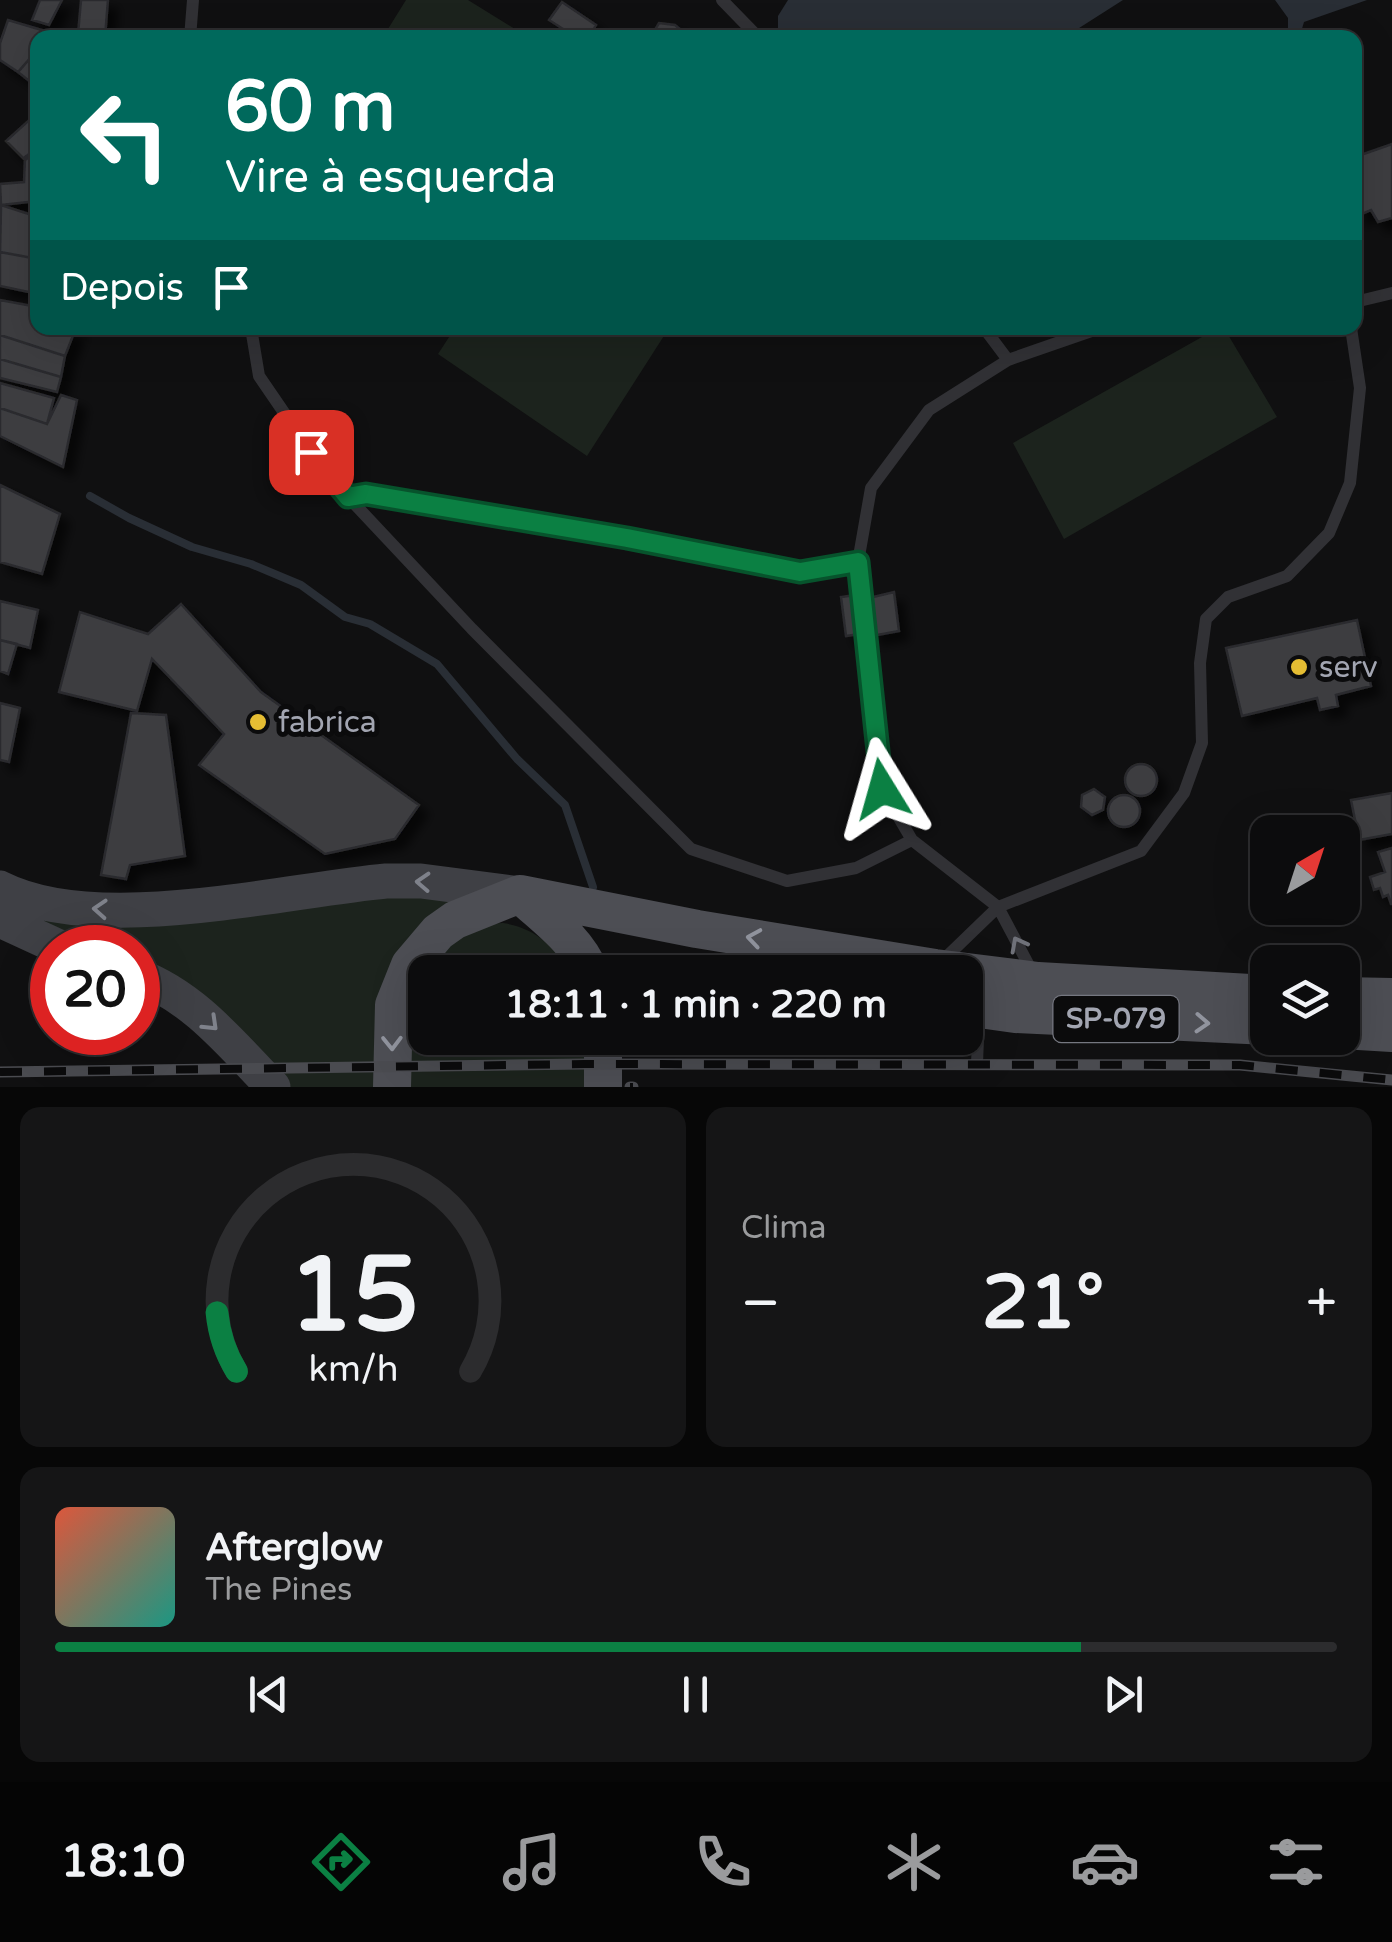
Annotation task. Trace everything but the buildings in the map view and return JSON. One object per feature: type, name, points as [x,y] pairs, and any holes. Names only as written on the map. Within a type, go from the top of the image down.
[{"type":"main road","points":[[0,888],[43,903],[151,910],[386,881],[421,881],[520,894],[562,932],[581,955]]},
{"type":"main road","points":[[392,1087],[394,1005],[410,965],[438,932],[456,920],[520,894]]},
{"type":"main road","name":"SP-079","points":[[520,894],[856,955]]},
{"type":"main road","points":[[0,920],[30,934]]},
{"type":"main road","name":"SP-079","points":[[983,974],[1038,981],[1250,993]]},
{"type":"main road","points":[[160,987],[204,1015],[274,1087]]},
{"type":"main road","points":[[1360,997],[1392,998]]},
{"type":"main road","name":"SP-079","points":[[983,1010],[1250,1025]]},
{"type":"main road","points":[[1360,1031],[1392,1033]]},
{"type":"main road","points":[[603,1087],[604,1055]]},
{"type":"lane","points":[[191,30],[193,0]]},
{"type":"lane","points":[[722,0],[751,30]]},
{"type":"lane","points":[[1362,300],[1392,293]]},
{"type":"lane","points":[[252,335],[260,376],[311,452],[348,497],[472,629],[691,850],[787,881],[856,868],[912,840]]},
{"type":"lane","points":[[989,335],[1008,360]]},
{"type":"lane","points":[[1038,981],[998,907],[912,840],[882,789],[858,562],[870,488],[928,410],[1008,360],[1080,335]]},
{"type":"lane","points":[[948,955],[998,907],[1141,851],[1184,793],[1202,743],[1200,663],[1206,619],[1228,597],[1286,576],[1329,533],[1350,483],[1360,388],[1351,335]]},
{"type":"lane","points":[[348,497],[366,494],[800,572],[858,562]]},
{"type":"lane","points":[[976,1055],[977,1064]]},
{"type":"shaded area","points":[[406,0],[468,0],[517,30],[387,30]]},
{"type":"shaded area","points":[[788,0],[1123,0],[1076,30],[778,30],[778,16]]},
{"type":"shaded area","points":[[1275,0],[1367,0],[1304,22],[1302,30],[1288,30],[1288,18]]},
{"type":"shaded area","points":[[450,335],[665,335],[587,456],[438,354]]},
{"type":"shaded area","points":[[1206,335],[1228,335],[1277,417],[1064,539],[1013,443]]},
{"type":"shaded area","points":[[410,894],[456,902],[433,955],[408,955],[408,1014],[377,1087],[287,1087],[160,982],[160,925],[44,925],[36,913]]},
{"type":"shaded area","points":[[503,923],[525,929],[560,955],[434,955],[483,924]]},
{"type":"shaded area","points":[[408,1010],[408,1055],[588,1055],[586,1087],[408,1087],[404,1020]]},
{"type":"waterway","points":[[90,496],[192,547],[251,564],[301,585],[345,617],[370,624],[437,664],[517,759],[565,805],[593,887]]},
{"type":"railway","points":[[0,1072],[585,1064],[1240,1065],[1392,1080]]},
{"type":"place","name":"serv","points":[[1299,667]]},
{"type":"place","name":"fabrica","points":[[258,722]]},
{"type":"route","points":[[311,452],[348,497],[366,494],[800,572],[858,562],[882,789]]}]
